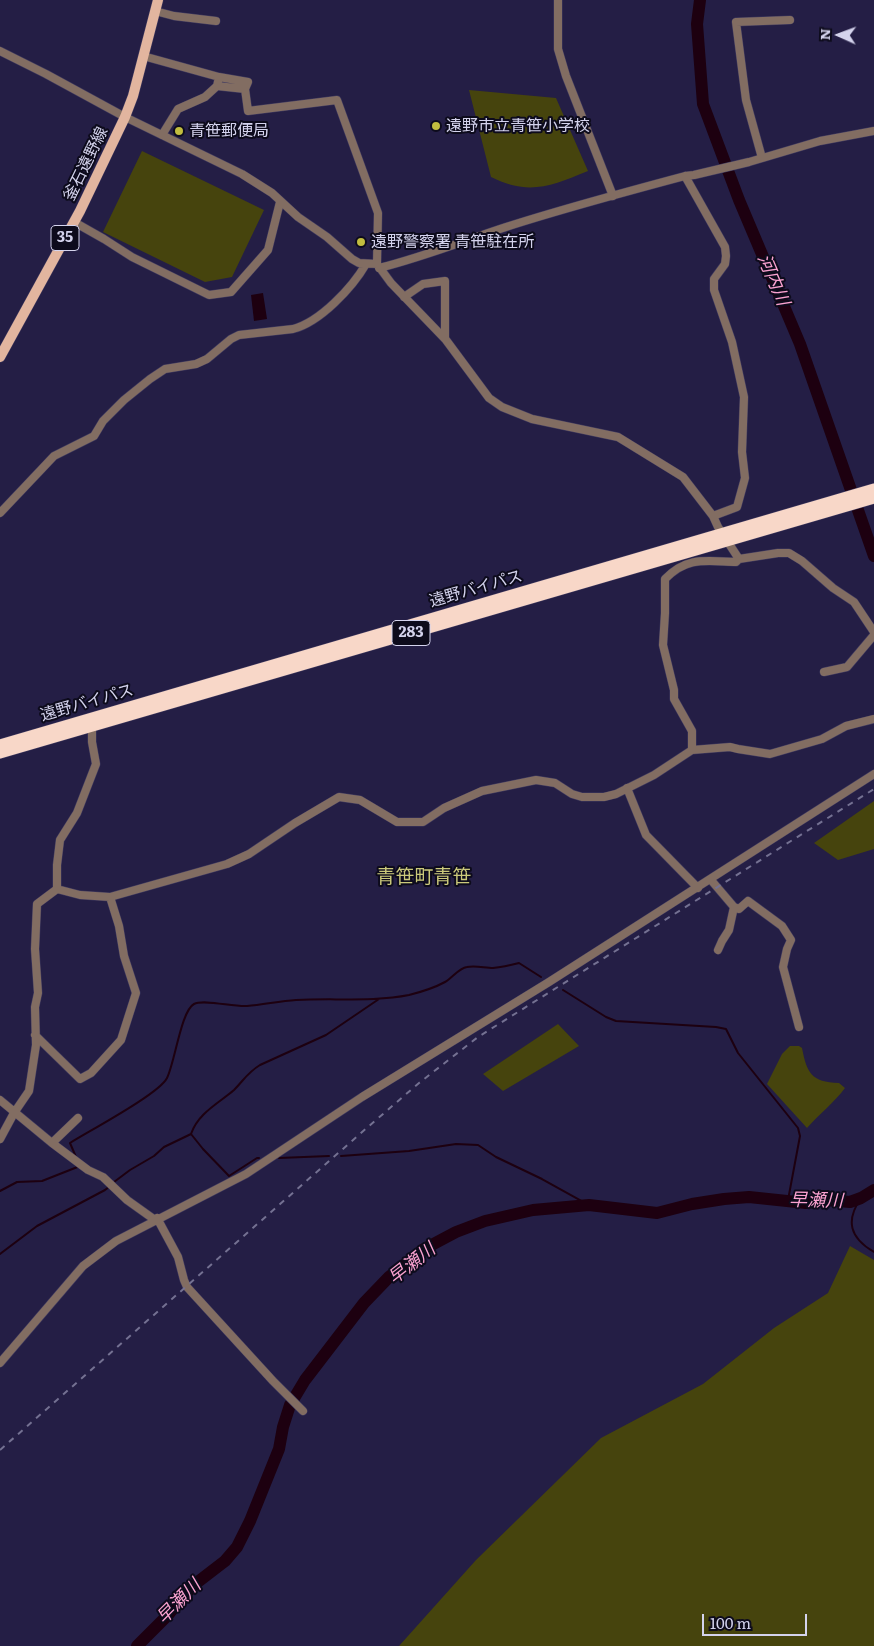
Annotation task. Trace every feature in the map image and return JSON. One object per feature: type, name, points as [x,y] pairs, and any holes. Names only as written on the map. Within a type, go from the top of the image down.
[{"type":"highway","name":"遠野バイパス","points":[[0,745],[92,722],[866,497],[874,489]]},
{"type":"highway","name":"遠野バイパス","points":[[0,754],[92,722]]},
{"type":"main road","name":"釜石遠野線","points":[[0,358],[74,222],[125,117],[133,96],[158,0]]},
{"type":"street","points":[[558,0],[558,49],[566,76],[613,196]]},
{"type":"street","points":[[155,11],[174,16],[216,21]]},
{"type":"street","points":[[762,158],[746,100],[736,22],[790,20]]},
{"type":"street","points":[[0,51],[125,117],[242,174],[272,193],[298,217],[352,259],[359,263],[378,266],[435,252],[506,227],[613,196],[749,162],[820,141],[874,131]]},
{"type":"street","points":[[143,56],[219,77],[248,82],[244,96],[248,111],[337,100],[378,213],[378,266],[390,283],[445,338],[489,398],[502,407],[532,419],[618,437],[683,477],[713,516],[739,559]]},
{"type":"street","points":[[162,135],[178,109],[205,97],[216,86],[219,77]]},
{"type":"street","points":[[216,86],[245,89]]},
{"type":"street","points":[[690,176],[724,247],[725,264],[714,279],[714,290],[732,342],[744,397],[742,452],[745,478],[737,506],[713,516]]},
{"type":"street","points":[[74,222],[132,257],[210,295],[231,292],[268,250],[280,202]]},
{"type":"street","points":[[0,513],[54,456],[94,436],[103,421],[124,400],[150,379],[165,369],[196,364],[207,359],[231,339],[239,335],[302,327],[333,304],[360,275],[366,264]]},
{"type":"street","points":[[404,297],[423,284],[445,281],[445,338]]},
{"type":"street","points":[[692,750],[692,731],[674,699],[674,690],[663,645],[665,579],[675,568],[688,562],[736,562],[739,559],[778,553],[789,553],[802,561],[833,588],[854,602],[874,634],[847,667],[824,672]]},
{"type":"street","points":[[57,888],[80,895],[110,897],[227,864],[249,854],[295,823],[339,797],[360,800],[397,822],[423,822],[444,808],[482,791],[536,780],[555,784],[572,794],[582,797],[604,797],[616,794],[654,775],[692,750],[730,747],[770,754],[822,739],[846,726],[874,719]]},
{"type":"street","points":[[0,1139],[14,1113],[29,1092],[34,1062],[35,1007],[38,994],[35,949],[38,904],[57,888],[60,840],[77,813],[96,764],[92,742],[92,722]]},
{"type":"street","points":[[0,1363],[83,1266],[116,1241],[246,1174],[362,1097],[711,880],[874,774]]},
{"type":"street","points":[[626,788],[646,835],[698,888]]},
{"type":"street","points":[[711,880],[734,907],[739,908],[748,901],[759,911],[770,916],[782,926],[791,940],[783,967],[799,1027]]},
{"type":"street","points":[[35,1035],[80,1079],[91,1072],[121,1040],[136,993],[124,956],[110,897]]},
{"type":"street","points":[[718,950],[729,930],[734,907]]},
{"type":"street","points":[[0,1100],[52,1143],[84,1167],[108,1181],[127,1200],[156,1219],[178,1257],[187,1287],[273,1382],[303,1411]]},
{"type":"street","points":[[52,1143],[78,1118]]},
{"type":"shaded area","points":[[469,90],[556,98],[588,171],[563,181],[540,187],[517,186],[491,177]]},
{"type":"shaded area","points":[[142,151],[264,210],[232,277],[205,282],[103,232]]},
{"type":"shaded area","points":[[263,293],[267,319],[254,321],[251,295]]},
{"type":"shaded area","points":[[874,801],[874,849],[838,860],[814,843]]},
{"type":"shaded area","points":[[558,1024],[579,1046],[503,1091],[483,1074]]},
{"type":"shaded area","points":[[790,1046],[802,1048],[806,1064],[816,1078],[822,1081],[839,1083],[845,1088],[807,1128],[767,1084],[782,1054]]},
{"type":"shaded area","points":[[850,1246],[874,1260],[874,1646],[399,1646],[476,1560],[601,1438],[703,1384],[774,1328],[828,1293]]},
{"type":"waterway","name":"河内川","points":[[700,0],[697,24],[703,104],[739,200],[800,344],[874,556]]},
{"type":"waterway","points":[[76,1157],[70,1143],[138,1102],[161,1085],[167,1078],[185,1016],[194,1004],[205,1002],[247,1006],[296,1000],[396,997],[427,990],[448,980],[461,969],[470,966],[493,968],[519,963],[541,977]]},
{"type":"waterway","points":[[563,990],[606,1017],[616,1021],[726,1029],[738,1053],[798,1128],[800,1136],[788,1200]]},
{"type":"waterway","points":[[114,1182],[154,1156],[164,1147],[191,1134],[204,1114],[234,1090],[260,1065],[326,1035],[379,999]]},
{"type":"waterway","points":[[191,1134],[229,1176],[259,1158]]},
{"type":"waterway","points":[[341,1156],[409,1151],[456,1144],[478,1145],[496,1157],[542,1179],[589,1205]]},
{"type":"waterway","points":[[279,1158],[329,1156]]},
{"type":"waterway","points":[[0,1191],[17,1182],[42,1181],[80,1166]]},
{"type":"waterway","points":[[0,1254],[37,1226],[110,1186]]},
{"type":"waterway","name":"早瀬川","points":[[137,1646],[168,1615],[182,1597],[225,1561],[237,1547],[250,1521],[279,1449],[290,1405],[305,1380],[364,1303],[389,1277],[424,1249],[456,1232],[485,1221],[533,1210],[589,1205],[657,1213],[692,1204],[749,1197],[806,1203],[826,1200],[850,1202],[874,1190]]},
{"type":"waterway","points":[[861,1198],[853,1214],[852,1228],[860,1241],[874,1252]]},
{"type":"railway","points":[[0,1450],[369,1126],[419,1083],[478,1037],[874,789]]},
{"type":"place","name":"遠野市立青笹小学校","points":[[436,126]]},
{"type":"place","name":"青笹郵便局","points":[[179,131]]},
{"type":"place","name":"遠野警察署 青笹駐在所","points":[[361,242]]},
{"type":"district","name":"青笹町青笹","points":[[424,877]]}]
